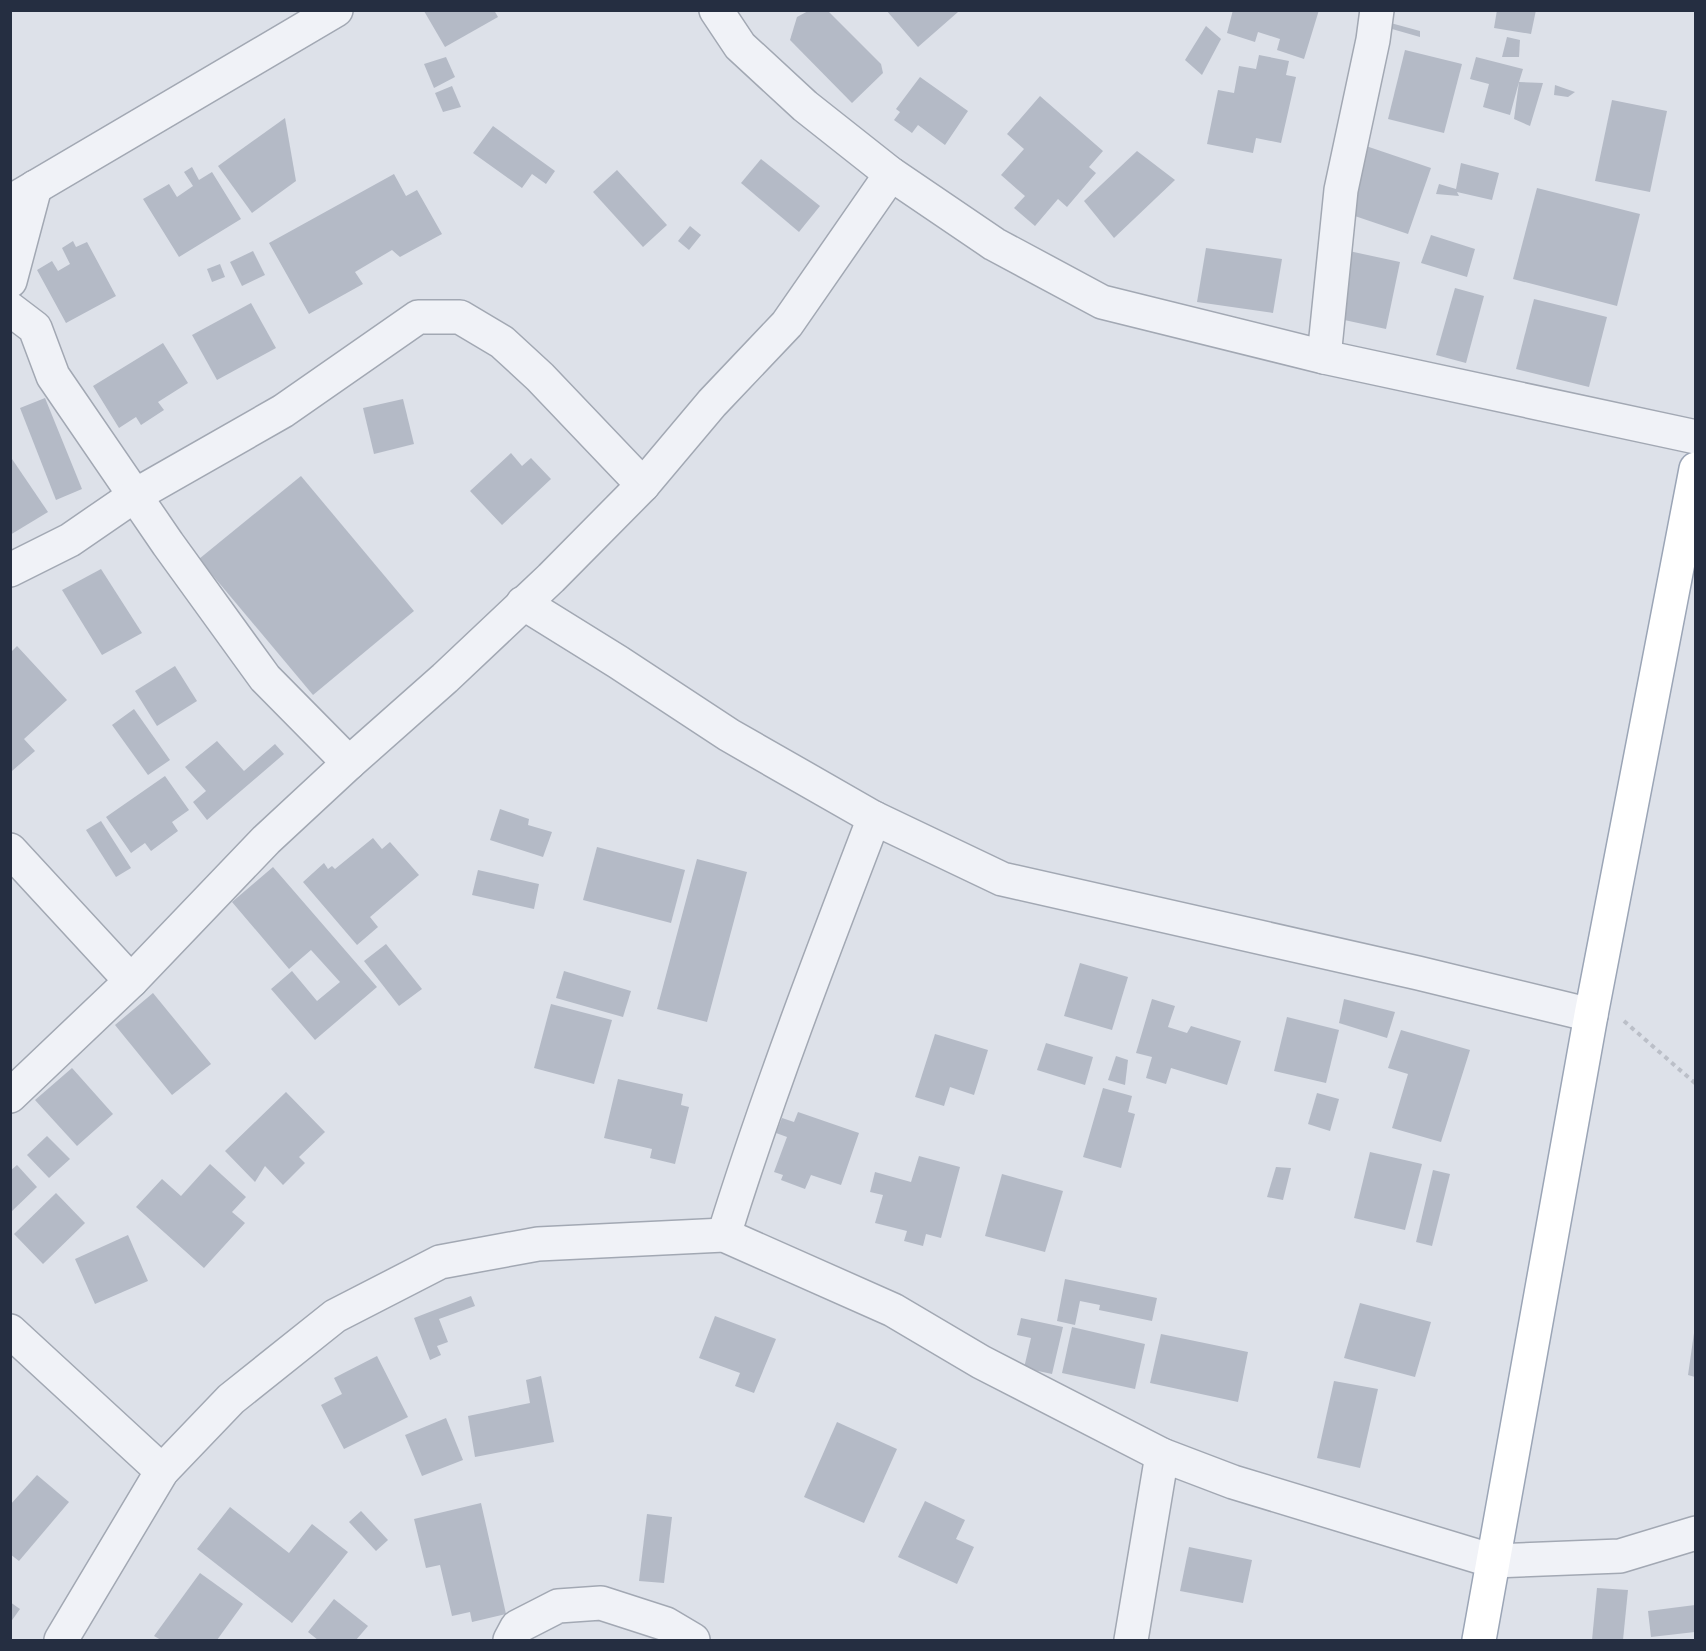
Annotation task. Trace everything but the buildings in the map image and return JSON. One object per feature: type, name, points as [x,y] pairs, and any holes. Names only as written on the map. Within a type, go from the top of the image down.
[{"type":"main road","points":[[1479,1641],[1593,1005],[1695,469]]},
{"type":"street","points":[[10,281],[23,194],[336,10]]},
{"type":"street","points":[[716,10],[740,46],[805,106],[891,174],[994,244],[1102,302],[1324,357],[1695,437]]},
{"type":"street","points":[[1324,357],[1341,189],[1373,40],[1377,10]]},
{"type":"street","points":[[10,1096],[131,981],[266,840],[446,678],[551,578],[643,485],[712,403],[787,324],[891,174]]},
{"type":"street","points":[[10,309],[35,328],[53,376],[134,496],[265,678],[350,763]]},
{"type":"street","points":[[10,570],[70,540],[134,496],[283,411],[418,317],[460,317],[502,342],[540,377],[643,485]]},
{"type":"street","points":[[523,603],[729,735],[874,818],[1002,879],[1418,973],[1593,1005]]},
{"type":"street","points":[[724,1235],[746,1164],[804,998],[874,818]]},
{"type":"street","points":[[10,850],[131,981]]},
{"type":"street","points":[[61,1641],[162,1471],[231,1399],[335,1317],[440,1262],[538,1244],[724,1235],[893,1310],[981,1362],[1162,1455],[1233,1482],[1493,1561],[1620,1556],[1695,1533]]},
{"type":"street","points":[[10,1331],[162,1471]]},
{"type":"street","points":[[1131,1641],[1162,1455]]},
{"type":"street","points":[[510,1641],[518,1628],[558,1606],[601,1603],[666,1624],[693,1641]]},
{"type":"path","points":[[1593,1005],[1695,1084]]}]
